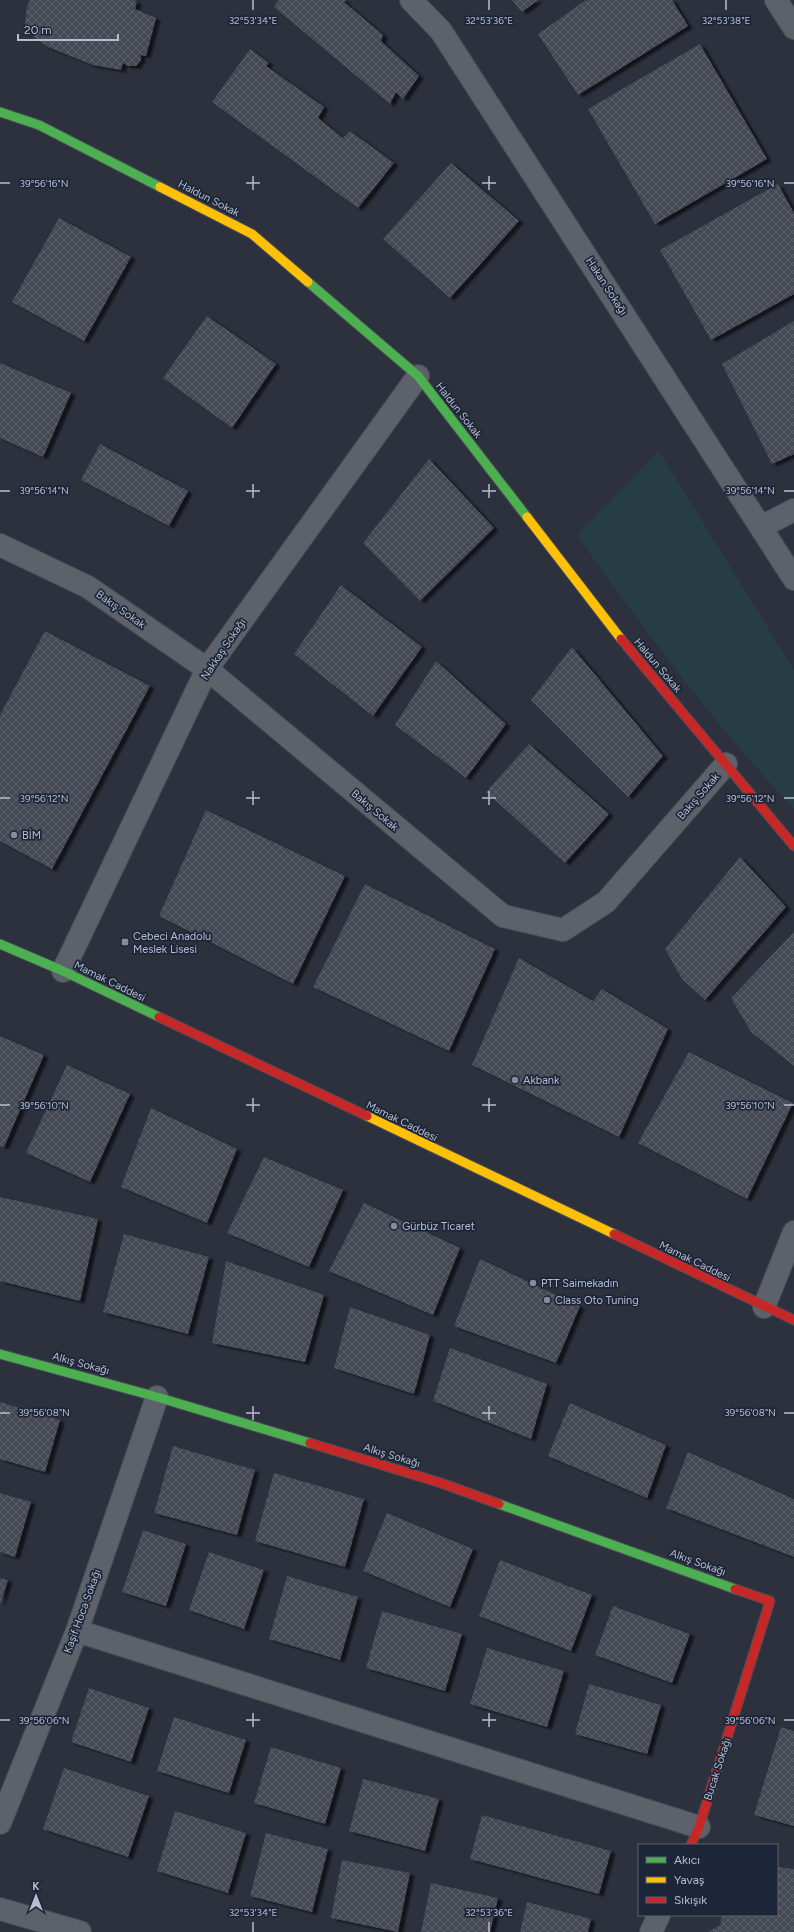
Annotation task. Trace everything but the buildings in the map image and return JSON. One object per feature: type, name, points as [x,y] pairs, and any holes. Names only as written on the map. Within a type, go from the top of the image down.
[{"type":"street","name":"Hakan Sokağı","points":[[411,0],[441,30],[794,579]]},
{"type":"street","points":[[776,0],[794,28]]},
{"type":"street","name":"Haldun Sokak","points":[[0,112],[39,125],[252,234],[418,376],[611,627],[794,846]]},
{"type":"street","name":"Nakkaş Sokağı","points":[[63,971],[207,669],[418,376]]},
{"type":"street","points":[[761,527],[794,510]]},
{"type":"street","name":"Bakış Sokak","points":[[0,545],[88,586],[207,669],[503,916],[562,930],[606,902],[726,764]]},
{"type":"street","name":"Mamak Caddesi","points":[[0,944],[63,971],[764,1308],[794,1320]]},
{"type":"street","points":[[764,1308],[794,1232]]},
{"type":"street","name":"Alkış Sokağı","points":[[0,1354],[157,1396],[441,1483],[770,1601]]},
{"type":"street","name":"Kaşif Hoca Sokağı","points":[[0,1823],[76,1631],[157,1396]]},
{"type":"street","name":"Bucak Sokağı","points":[[695,1836],[770,1601]]},
{"type":"street","points":[[76,1631],[695,1836]]},
{"type":"street","points":[[0,1909],[80,1932]]},
{"type":"street","points":[[651,1932],[659,1916]]},
{"type":"shaded area","points":[[659,451],[794,670],[794,809],[736,744],[681,676],[577,535]]},
{"type":"traffic: fast","points":[[0,112],[39,125],[160,187]]},
{"type":"traffic: fast","points":[[308,282],[418,376],[527,517]]},
{"type":"traffic: fast","points":[[0,944],[63,971],[159,1017]]},
{"type":"traffic: fast","points":[[0,1354],[157,1397],[310,1443]]},
{"type":"traffic: fast","points":[[499,1504],[735,1589]]},
{"type":"traffic: slow","points":[[160,187],[252,234],[308,282]]},
{"type":"traffic: slow","points":[[527,517],[621,639]]},
{"type":"traffic: slow","points":[[367,1116],[614,1234]]},
{"type":"traffic: jam","points":[[621,639],[794,846]]},
{"type":"traffic: jam","points":[[159,1017],[367,1116]]},
{"type":"traffic: jam","points":[[614,1234],[794,1320]]},
{"type":"traffic: jam","points":[[310,1443],[441,1483],[499,1504]]},
{"type":"traffic: jam","points":[[691,1844],[699,1827],[770,1601],[735,1589]]},
{"type":"place","name":"BİM","points":[[14,835]]},
{"type":"place","name":"Cebeci Anadolu Meslek Lisesi","points":[[125,942]]},
{"type":"place","name":"Akbank","points":[[515,1080]]},
{"type":"place","name":"Gürbüz Ticaret","points":[[394,1226]]},
{"type":"place","name":"PTT Saimekadın","points":[[533,1283]]},
{"type":"place","name":"Class Oto Tuning","points":[[547,1300]]}]
